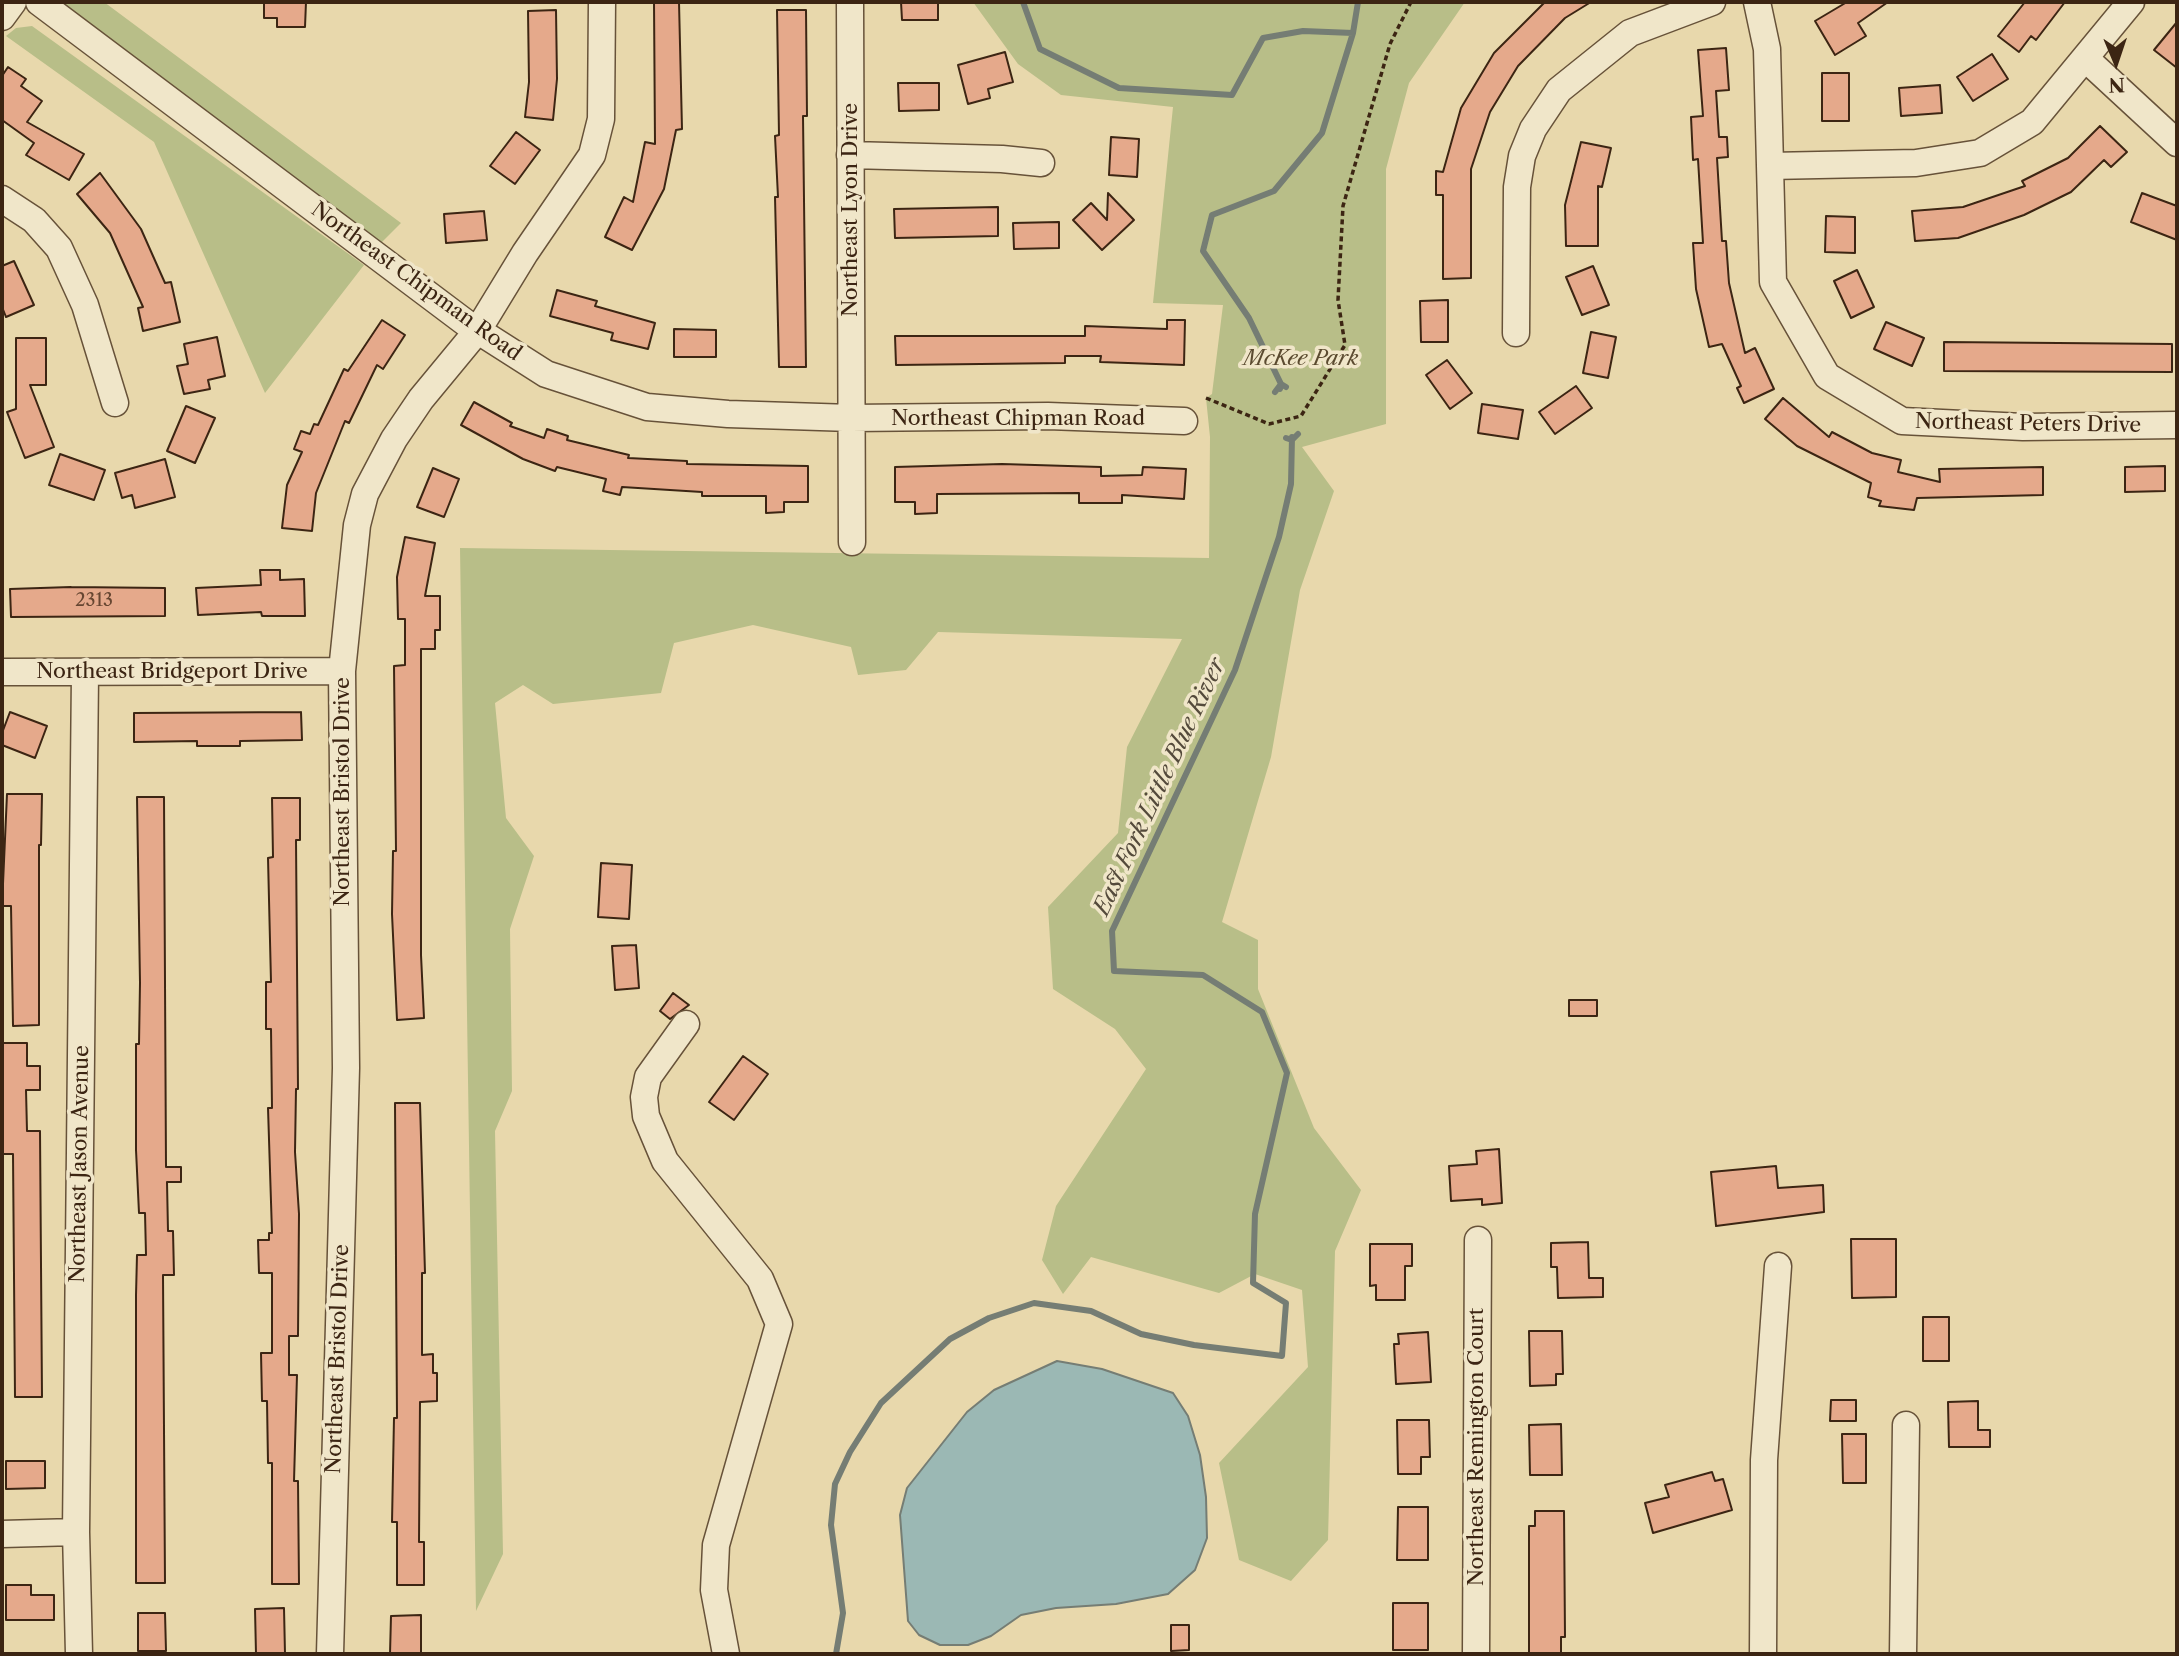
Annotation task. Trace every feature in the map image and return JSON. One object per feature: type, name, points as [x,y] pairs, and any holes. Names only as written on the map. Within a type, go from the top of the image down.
[{"type":"street","points":[[2,16],[13,2]]},
{"type":"street","name":"Northeast Chipman Road","points":[[39,2],[478,330],[546,374],[648,407],[728,414],[851,418],[1048,416],[1184,421]]},
{"type":"street","name":"Northeast Bristol Drive","points":[[330,1654],[346,1068],[342,671],[357,525],[365,494],[394,439],[421,399],[478,330],[525,253],[592,155],[601,119],[602,2]]},
{"type":"street","name":"Northeast Lyon Drive","points":[[850,2],[851,418]]},
{"type":"street","points":[[1516,333],[1517,187],[1522,156],[1533,129],[1559,90],[1630,33],[1712,2]]},
{"type":"street","name":"Northeast Peters Drive","points":[[1758,2],[1767,49],[1773,282],[1827,376],[1902,421],[2023,427],[2177,425]]},
{"type":"street","points":[[1770,166],[1916,163],[1980,153],[2032,122],[2131,2]]},
{"type":"street","points":[[2085,58],[2177,143]]},
{"type":"street","points":[[850,155],[1002,159],[1041,163]]},
{"type":"street","points":[[2,200],[34,220],[60,248],[85,305],[115,402]]},
{"type":"street","points":[[851,418],[852,542]]},
{"type":"street","name":"Northeast Bridgeport Drive","points":[[2,673],[342,671]]},
{"type":"street","name":"Northeast Jason Avenue","points":[[79,1654],[76,1532],[85,674]]},
{"type":"street","points":[[686,1024],[648,1077],[643,1097],[646,1116],[665,1161],[760,1279],[779,1324],[716,1545],[714,1590],[726,1654]]},
{"type":"street","name":"Northeast Remington Court","points":[[1476,1654],[1478,1240]]},
{"type":"street","points":[[1763,1654],[1764,1460],[1779,1266]]},
{"type":"street","points":[[1903,1654],[1906,1425]]},
{"type":"street","points":[[2,1534],[76,1532]]},
{"type":"path","points":[[1206,398],[1269,425],[1301,416],[1345,345],[1338,300],[1343,206],[1390,44],[1411,2]]},
{"type":"green space","points":[[56,2],[104,2],[401,223],[379,245]]},
{"type":"green space","name":"McKee Park","points":[[973,2],[1465,2],[1409,83],[1386,169],[1386,424],[1302,447],[1334,491],[1300,590],[1271,757],[1222,922],[1258,940],[1258,989],[1314,1128],[1361,1190],[1335,1251],[1328,1540],[1291,1581],[1239,1560],[1219,1463],[1308,1367],[1302,1290],[1255,1274],[1219,1293],[1091,1257],[1063,1294],[1042,1260],[1056,1206],[1146,1069],[1115,1029],[1053,989],[1048,907],[1118,833],[1127,747],[1182,639],[938,632],[906,670],[858,675],[851,647],[753,625],[674,643],[661,693],[553,704],[523,685],[495,703],[506,818],[534,856],[510,929],[512,1091],[495,1131],[503,1554],[476,1611],[460,548],[1209,558],[1210,437],[1206,398],[1212,394],[1223,305],[1153,303],[1173,107],[1061,95],[1018,64]]},
{"type":"green space","points":[[32,26],[364,265],[265,393],[154,142],[6,36],[16,28]]},
{"type":"water","points":[[1057,1361],[1102,1369],[1173,1393],[1188,1416],[1200,1455],[1206,1497],[1207,1538],[1195,1570],[1168,1594],[1116,1604],[1056,1608],[1021,1615],[991,1636],[968,1645],[940,1645],[919,1635],[908,1621],[900,1515],[907,1488],[967,1412],[994,1390]]},
{"type":"building","points":[[264,2],[306,2],[305,27],[277,27],[277,18],[264,18]]},
{"type":"building","points":[[654,2],[679,2],[682,129],[676,130],[664,189],[632,250],[605,237],[624,197],[633,202],[645,142],[655,144]]},
{"type":"building","points":[[901,2],[938,2],[938,20],[902,20]]},
{"type":"building","points":[[1545,2],[1591,2],[1565,18],[1518,66],[1490,112],[1471,169],[1471,278],[1443,279],[1443,195],[1436,195],[1436,171],[1443,172],[1461,108],[1494,53]]},
{"type":"building","points":[[1847,2],[1888,2],[1858,23],[1866,36],[1835,55],[1815,21]]},
{"type":"building","points":[[2025,2],[2065,2],[2036,40],[2031,36],[2019,52],[1998,36]]},
{"type":"building","points":[[556,10],[557,79],[553,120],[525,117],[529,82],[528,11]]},
{"type":"building","points":[[777,10],[806,10],[807,116],[803,116],[806,367],[779,367],[775,197],[778,197],[775,136],[779,135]]},
{"type":"building","points":[[2177,22],[2177,68],[2154,50]]},
{"type":"building","points":[[1726,48],[1729,90],[1716,91],[1719,137],[1727,137],[1728,157],[1717,158],[1722,241],[1726,241],[1729,283],[1745,353],[1755,348],[1774,389],[1744,403],[1737,388],[1741,386],[1722,344],[1709,347],[1696,289],[1693,243],[1703,243],[1698,159],[1693,160],[1691,117],[1703,116],[1698,50]]},
{"type":"building","points":[[1005,52],[1013,82],[988,89],[990,98],[968,104],[958,65]]},
{"type":"building","points":[[1992,54],[2008,79],[1973,101],[1957,77]]},
{"type":"building","points":[[8,67],[26,79],[21,86],[42,101],[27,122],[84,154],[69,180],[26,155],[34,143],[2,120],[2,76]]},
{"type":"building","points":[[1822,73],[1849,73],[1849,121],[1822,121]]},
{"type":"building","points":[[898,83],[939,83],[939,110],[899,111]]},
{"type":"building","points":[[1940,85],[1942,113],[1901,116],[1899,88]]},
{"type":"building","points":[[2100,126],[2127,152],[2111,167],[2104,160],[2071,192],[2024,215],[1958,238],[1915,241],[1912,211],[1963,207],[2025,186],[2022,181],[2068,158]]},
{"type":"building","points":[[516,132],[540,150],[515,184],[490,166]]},
{"type":"building","points":[[1111,137],[1139,139],[1137,177],[1109,175]]},
{"type":"building","points":[[1581,142],[1611,148],[1602,187],[1598,186],[1598,246],[1566,246],[1565,205]]},
{"type":"building","points":[[100,173],[141,229],[165,283],[171,282],[180,322],[143,331],[138,308],[143,307],[110,233],[77,194]]},
{"type":"building","points":[[1108,193],[1134,220],[1102,250],[1073,220],[1091,203],[1107,220]]},
{"type":"building","points":[[2142,193],[2177,206],[2177,240],[2131,222]]},
{"type":"building","points":[[998,207],[998,236],[895,238],[894,209]]},
{"type":"building","points":[[484,211],[487,240],[446,243],[444,214]]},
{"type":"building","points":[[1826,216],[1855,217],[1855,253],[1825,252]]},
{"type":"building","points":[[1059,222],[1059,248],[1014,249],[1013,223]]},
{"type":"building","points":[[14,261],[34,305],[6,317],[2,307],[2,266]]},
{"type":"building","points":[[1593,266],[1609,305],[1582,315],[1566,277]]},
{"type":"building","points":[[1857,270],[1874,307],[1851,318],[1834,281]]},
{"type":"building","points":[[557,290],[597,301],[595,306],[655,323],[648,349],[611,340],[613,333],[550,316]]},
{"type":"building","points":[[1448,300],[1448,342],[1421,342],[1420,301]]},
{"type":"building","points":[[382,320],[405,335],[383,369],[377,365],[349,423],[345,421],[316,493],[312,531],[282,528],[287,485],[302,452],[294,449],[301,431],[310,434],[314,424],[318,425],[344,369],[348,371]]},
{"type":"building","points":[[1167,320],[1185,320],[1184,365],[1100,362],[1101,356],[1065,356],[1065,363],[896,365],[895,336],[1085,336],[1085,326],[1167,329]]},
{"type":"building","points":[[1886,322],[1924,338],[1912,366],[1874,349]]},
{"type":"building","points":[[674,329],[716,330],[716,357],[674,357]]},
{"type":"building","points":[[1591,332],[1616,337],[1608,378],[1583,373]]},
{"type":"building","points":[[217,337],[225,376],[208,380],[210,389],[184,394],[177,366],[188,364],[184,344]]},
{"type":"building","points":[[16,338],[46,338],[46,385],[30,385],[54,447],[25,458],[7,412],[16,409]]},
{"type":"building","points":[[1944,342],[2172,344],[2172,372],[1944,371]]},
{"type":"building","points":[[1447,360],[1472,393],[1450,409],[1426,375]]},
{"type":"building","points":[[1576,386],[1592,408],[1555,434],[1539,412]]},
{"type":"building","points":[[1783,398],[1829,437],[1832,432],[1872,453],[1901,460],[1898,472],[1940,482],[1939,469],[2043,467],[2043,495],[1917,498],[1914,510],[1879,506],[1881,501],[1868,497],[1871,483],[1797,446],[1765,419]]},
{"type":"building","points":[[474,402],[512,423],[510,426],[544,438],[547,429],[568,436],[567,440],[629,455],[628,458],[687,461],[687,464],[808,466],[808,502],[784,502],[784,512],[766,513],[766,496],[702,496],[702,492],[622,487],[620,495],[603,491],[606,479],[557,467],[555,471],[523,459],[461,425]]},
{"type":"building","points":[[1482,404],[1523,410],[1518,439],[1478,433]]},
{"type":"building","points":[[186,406],[215,418],[195,463],[167,451]]},
{"type":"building","points":[[60,454],[105,470],[94,500],[49,485]]},
{"type":"building","points":[[165,459],[175,497],[135,508],[132,495],[122,498],[115,473]]},
{"type":"building","points":[[1002,464],[1101,467],[1101,476],[1142,475],[1143,467],[1186,469],[1184,499],[1122,495],[1122,503],[1079,503],[1079,493],[937,494],[937,513],[915,514],[915,502],[895,502],[895,467]]},
{"type":"building","points":[[2165,466],[2165,491],[2125,492],[2125,467]]},
{"type":"building","points":[[433,468],[459,479],[444,517],[417,507]]},
{"type":"building","points":[[405,537],[435,543],[425,596],[440,596],[440,630],[435,630],[435,649],[421,649],[421,955],[424,1018],[397,1020],[392,914],[393,851],[396,851],[394,666],[405,665],[405,619],[398,619],[397,577]]},
{"type":"building","points":[[260,570],[280,570],[280,580],[304,579],[305,616],[262,616],[261,612],[198,615],[196,588],[261,585]]},
{"type":"building","points":[[165,588],[165,616],[11,617],[10,589]]},
{"type":"building","points":[[10,712],[47,726],[35,758],[2,745],[2,733]]},
{"type":"building","points":[[301,712],[302,740],[240,741],[240,746],[197,746],[197,741],[134,742],[134,713]]},
{"type":"building","points":[[7,794],[42,794],[39,845],[39,1025],[13,1026],[11,906],[2,906]]},
{"type":"building","points":[[137,797],[164,797],[166,1167],[181,1167],[181,1182],[167,1182],[168,1231],[173,1231],[174,1275],[163,1275],[165,1583],[136,1583],[137,1255],[146,1255],[145,1213],[139,1213],[136,1150],[136,1044],[139,1044],[140,983]]},
{"type":"building","points":[[272,798],[300,798],[300,840],[296,840],[298,1089],[295,1152],[299,1214],[298,1336],[289,1336],[289,1375],[297,1375],[294,1481],[298,1481],[299,1584],[272,1584],[272,1463],[268,1463],[267,1401],[262,1401],[261,1353],[272,1353],[272,1273],[259,1273],[258,1240],[269,1240],[269,1233],[272,1233],[268,1108],[272,1108],[271,1029],[266,1029],[266,982],[271,982],[268,858],[273,857]]},
{"type":"building","points":[[601,863],[632,865],[629,919],[598,917]]},
{"type":"building","points":[[636,945],[639,988],[615,990],[612,946]]},
{"type":"building","points":[[673,993],[689,1005],[670,1019],[660,1011]]},
{"type":"building","points":[[1569,1000],[1597,1000],[1597,1016],[1569,1016]]},
{"type":"building","points":[[2,1043],[27,1043],[27,1066],[40,1066],[40,1090],[26,1090],[27,1131],[40,1131],[42,1397],[15,1397],[13,1154],[2,1154]]},
{"type":"building","points":[[743,1056],[768,1074],[734,1120],[709,1102]]},
{"type":"building","points":[[395,1103],[420,1103],[425,1273],[422,1273],[422,1355],[433,1354],[433,1373],[437,1373],[437,1401],[420,1402],[419,1542],[424,1542],[424,1585],[397,1585],[397,1522],[392,1522],[394,1418],[397,1418]]},
{"type":"building","points":[[1499,1149],[1502,1203],[1482,1205],[1482,1199],[1451,1201],[1449,1166],[1477,1164],[1476,1151]]},
{"type":"building","points":[[1776,1166],[1778,1188],[1823,1185],[1824,1212],[1716,1226],[1711,1172]]},
{"type":"building","points":[[1851,1239],[1896,1239],[1896,1297],[1852,1298]]},
{"type":"building","points":[[1588,1242],[1589,1278],[1603,1278],[1603,1297],[1558,1298],[1557,1267],[1551,1267],[1551,1243]]},
{"type":"building","points":[[1370,1244],[1412,1244],[1412,1266],[1405,1266],[1405,1300],[1376,1300],[1376,1285],[1370,1286]]},
{"type":"building","points":[[1923,1317],[1949,1317],[1949,1361],[1923,1361]]},
{"type":"building","points":[[1529,1331],[1562,1331],[1563,1374],[1556,1374],[1556,1385],[1530,1386]]},
{"type":"building","points":[[1428,1332],[1431,1382],[1396,1384],[1394,1344],[1399,1344],[1398,1334]]},
{"type":"building","points":[[1831,1400],[1856,1400],[1856,1421],[1830,1421]]},
{"type":"building","points":[[1978,1401],[1978,1430],[1990,1430],[1990,1447],[1949,1447],[1948,1402]]},
{"type":"building","points":[[1397,1420],[1429,1420],[1430,1457],[1421,1457],[1421,1474],[1398,1474]]},
{"type":"building","points":[[1561,1424],[1562,1475],[1530,1475],[1529,1425]]},
{"type":"building","points":[[1842,1434],[1866,1434],[1866,1483],[1843,1483]]},
{"type":"building","points":[[6,1461],[45,1461],[45,1488],[6,1489]]},
{"type":"building","points":[[1712,1472],[1715,1481],[1723,1479],[1732,1510],[1653,1533],[1645,1503],[1669,1497],[1665,1485]]},
{"type":"building","points":[[1398,1507],[1428,1507],[1428,1560],[1397,1560]]},
{"type":"building","points":[[1535,1511],[1564,1511],[1565,1637],[1561,1637],[1561,1654],[1529,1654],[1529,1526],[1535,1526]]},
{"type":"building","points":[[6,1585],[31,1585],[31,1595],[54,1595],[54,1620],[6,1620]]},
{"type":"building","points":[[1393,1603],[1428,1603],[1428,1650],[1393,1650]]},
{"type":"building","points":[[284,1608],[285,1654],[256,1654],[255,1609]]},
{"type":"building","points":[[138,1613],[165,1613],[166,1651],[138,1651]]},
{"type":"building","points":[[421,1615],[421,1654],[390,1654],[391,1616]]},
{"type":"building","points":[[1171,1625],[1189,1625],[1189,1650],[1171,1651]]},
{"type":"waterway","points":[[1023,2],[1040,49],[1119,88],[1232,95],[1263,38],[1303,31],[1353,33]]},
{"type":"waterway","name":"East Fork Little Blue River","points":[[1280,389],[1281,384],[1249,318],[1203,251],[1212,215],[1274,191],[1322,133],[1353,33],[1358,2]]},
{"type":"waterway","name":"East Fork Little Blue River","points":[[1275,392],[1281,384],[1286,387]]},
{"type":"waterway","name":"East Fork Little Blue River","points":[[1286,438],[1292,440],[1298,434]]},
{"type":"waterway","name":"East Fork Little Blue River","points":[[836,1654],[843,1613],[831,1525],[835,1484],[850,1452],[881,1403],[950,1339],[989,1318],[1034,1303],[1091,1311],[1141,1334],[1194,1345],[1282,1356],[1286,1303],[1253,1283],[1255,1214],[1287,1073],[1262,1012],[1203,975],[1114,971],[1112,931],[1235,670],[1279,537],[1291,484],[1292,437]]}]
